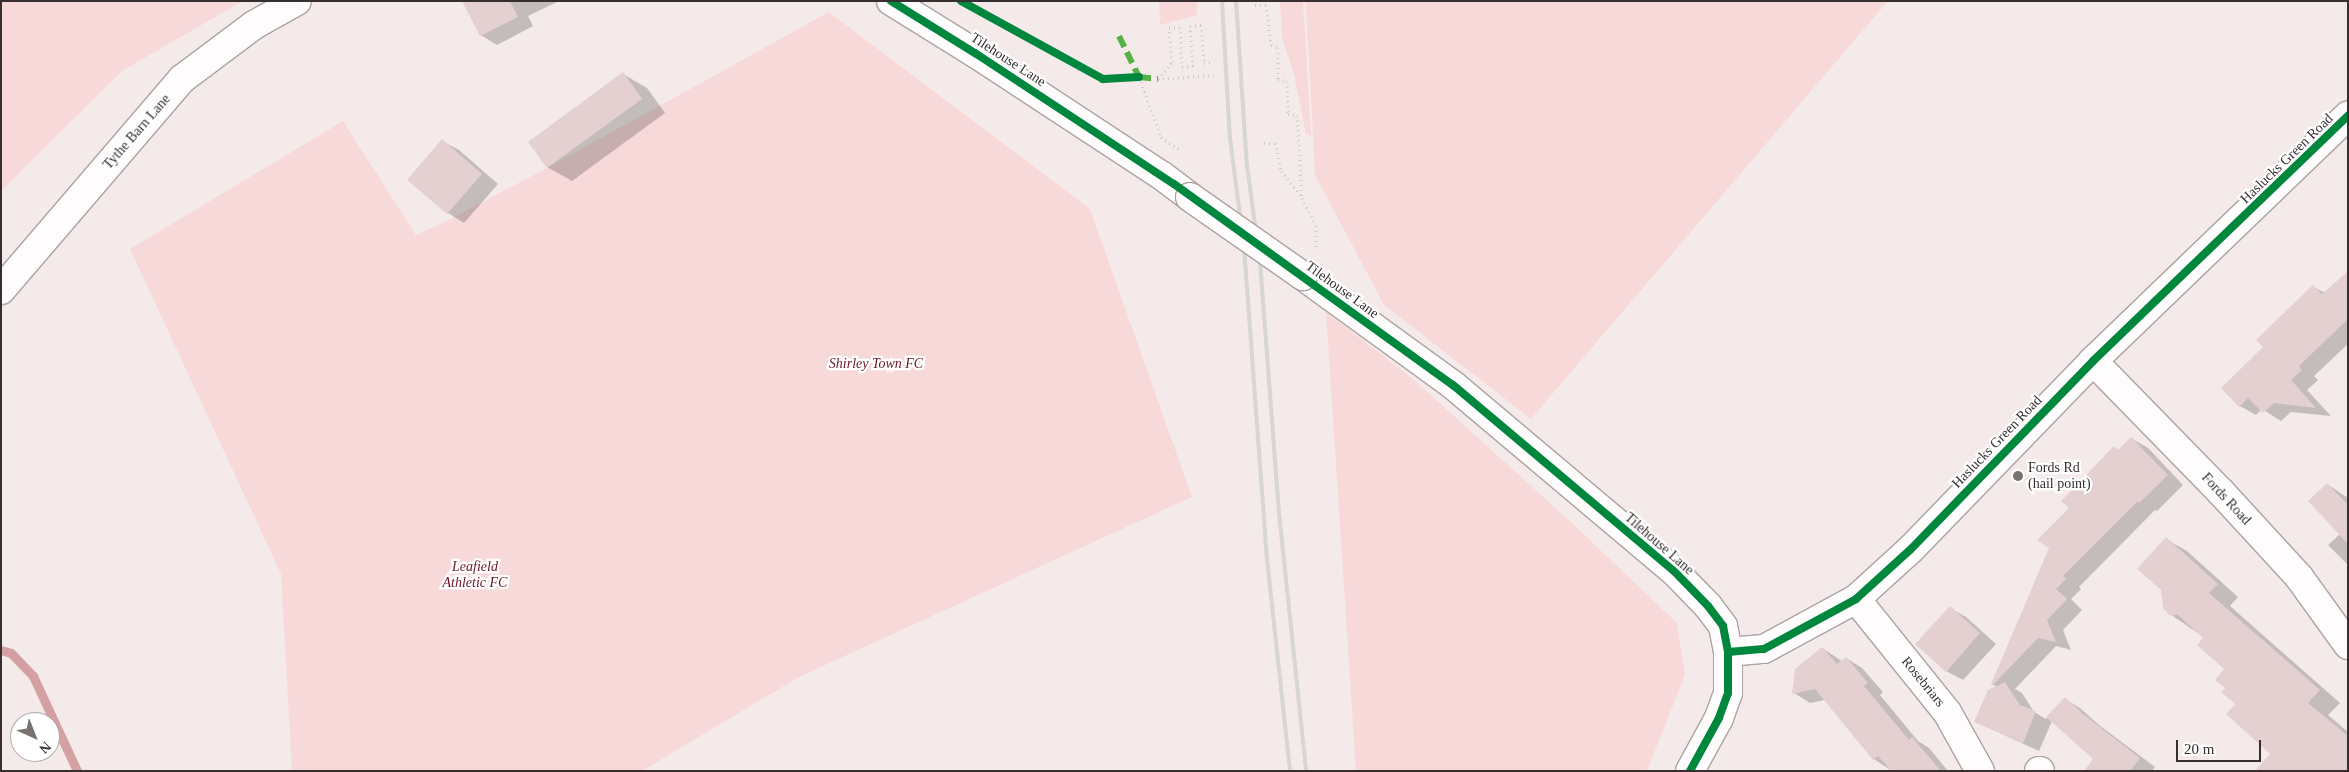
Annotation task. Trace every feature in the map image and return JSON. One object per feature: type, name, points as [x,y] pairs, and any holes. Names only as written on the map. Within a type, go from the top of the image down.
[{"type":"street","name":"Tythe Barn Lane","points":[[1,290],[182,79],[254,25],[297,1]]},
{"type":"street","name":"Tilehouse Lane","points":[[891,1],[920,8],[1190,197],[1309,265],[1674,571],[1708,606],[1723,626],[1728,652]]},
{"type":"street","name":"Haslucks Green Road","points":[[1728,652],[1764,649],[1856,599],[1911,549],[2093,361],[2348,116]]},
{"type":"street","name":"Fords Road","points":[[2093,361],[2220,491],[2299,577],[2348,645]]},
{"type":"street","name":"Rosebriars","points":[[1856,599],[1947,712],[1980,771]]},
{"type":"street","points":[[1690,771],[1719,718],[1728,693],[1728,652]]},
{"type":"path","points":[[1255,5],[1266,5],[1271,45],[1278,48],[1278,79],[1288,81],[1288,114],[1297,115],[1302,198]]},
{"type":"path","points":[[1213,62],[1204,63],[1201,25],[1190,26],[1194,66],[1182,67],[1180,27],[1169,28],[1172,62],[1158,79],[1214,75]]},
{"type":"path","points":[[1130,78],[1138,77],[1161,137],[1180,150],[1161,175]]},
{"type":"path","points":[[1264,143],[1276,143],[1281,171],[1302,198],[1316,225],[1309,265]]},
{"type":"green space","points":[[1,1],[243,1],[122,71],[1,191]]},
{"type":"green space","points":[[1159,1],[1197,1],[1197,15],[1160,25]]},
{"type":"green space","points":[[1280,1],[1303,1],[1311,136],[1306,134],[1294,74],[1282,38]]},
{"type":"green space","points":[[1306,1],[1888,1],[1531,419],[1384,305],[1315,175]]},
{"type":"green space","points":[[829,12],[1090,209],[1192,497],[801,676],[642,771],[292,771],[281,574],[130,249],[343,121],[416,235],[445,222],[547,168]]},
{"type":"green space","points":[[1326,312],[1413,379],[1572,523],[1677,623],[1685,675],[1647,771],[1356,771]]},
{"type":"building","points":[[462,1],[510,1],[518,17],[480,36]]},
{"type":"building","points":[[623,72],[642,99],[547,168],[528,142]]},
{"type":"building","points":[[442,139],[482,174],[447,214],[407,180]]},
{"type":"building","points":[[2348,271],[2348,319],[2299,366],[2302,370],[2291,380],[2316,408],[2274,403],[2263,413],[2248,398],[2239,407],[2221,388],[2263,347],[2256,340],[2313,285],[2322,294]]},
{"type":"building","points":[[2131,437],[2168,475],[2139,503],[2138,501],[2063,576],[2066,579],[2056,589],[2067,599],[2047,620],[2056,642],[2038,638],[1993,685],[1991,684],[2049,548],[2037,540],[2069,508],[2061,501],[2114,446],[2118,450]]},
{"type":"building","points":[[2327,483],[2348,505],[2348,544],[2308,501]]},
{"type":"building","points":[[2166,537],[2218,584],[2209,593],[2320,690],[2308,703],[2348,736],[2348,771],[2255,771],[2270,754],[2226,714],[2235,704],[2221,692],[2225,688],[2215,680],[2224,669],[2197,645],[2203,638],[2178,615],[2169,615],[2163,608],[2161,590],[2137,569]]},
{"type":"building","points":[[1950,606],[1980,633],[1946,672],[1915,644]]},
{"type":"building","points":[[1822,647],[1837,664],[1846,657],[1868,683],[1864,686],[1909,740],[1912,737],[1941,771],[1891,771],[1878,756],[1873,760],[1815,689],[1792,694],[1795,669]]},
{"type":"building","points":[[2005,682],[2020,705],[2036,711],[2023,743],[1974,722],[1988,690]]},
{"type":"building","points":[[2065,697],[2083,714],[2140,758],[2130,771],[2084,771],[2093,759],[2046,717]]},
{"type":"waterway","points":[[1,650],[11,653],[33,676],[77,771]]},
{"type":"railway","points":[[1222,1],[1230,138],[1244,247],[1267,559],[1290,771]]},
{"type":"railway","points":[[1236,1],[1247,166],[1260,261],[1279,513],[1306,771]]},
{"type":"marked path","points":[[1119,36],[1139,77],[1158,79]]},
{"type":"cycle path","points":[[891,1],[975,53],[1174,184],[1453,385],[1674,571],[1708,606],[1723,626],[1728,652],[1728,693],[1719,718],[1690,771]]},
{"type":"cycle path","points":[[961,1],[1103,79],[1139,77]]},
{"type":"cycle path","points":[[1728,652],[1764,649],[1856,599],[1911,549],[2093,361],[2348,116]]},
{"type":"place","name":"Fords Rd (hail point)","points":[[2018,476]]},
{"type":"park label","name":"Shirley Town FC","points":[[876,364]]},
{"type":"park label","name":"Leafield Athletic FC","points":[[475,576]]}]
